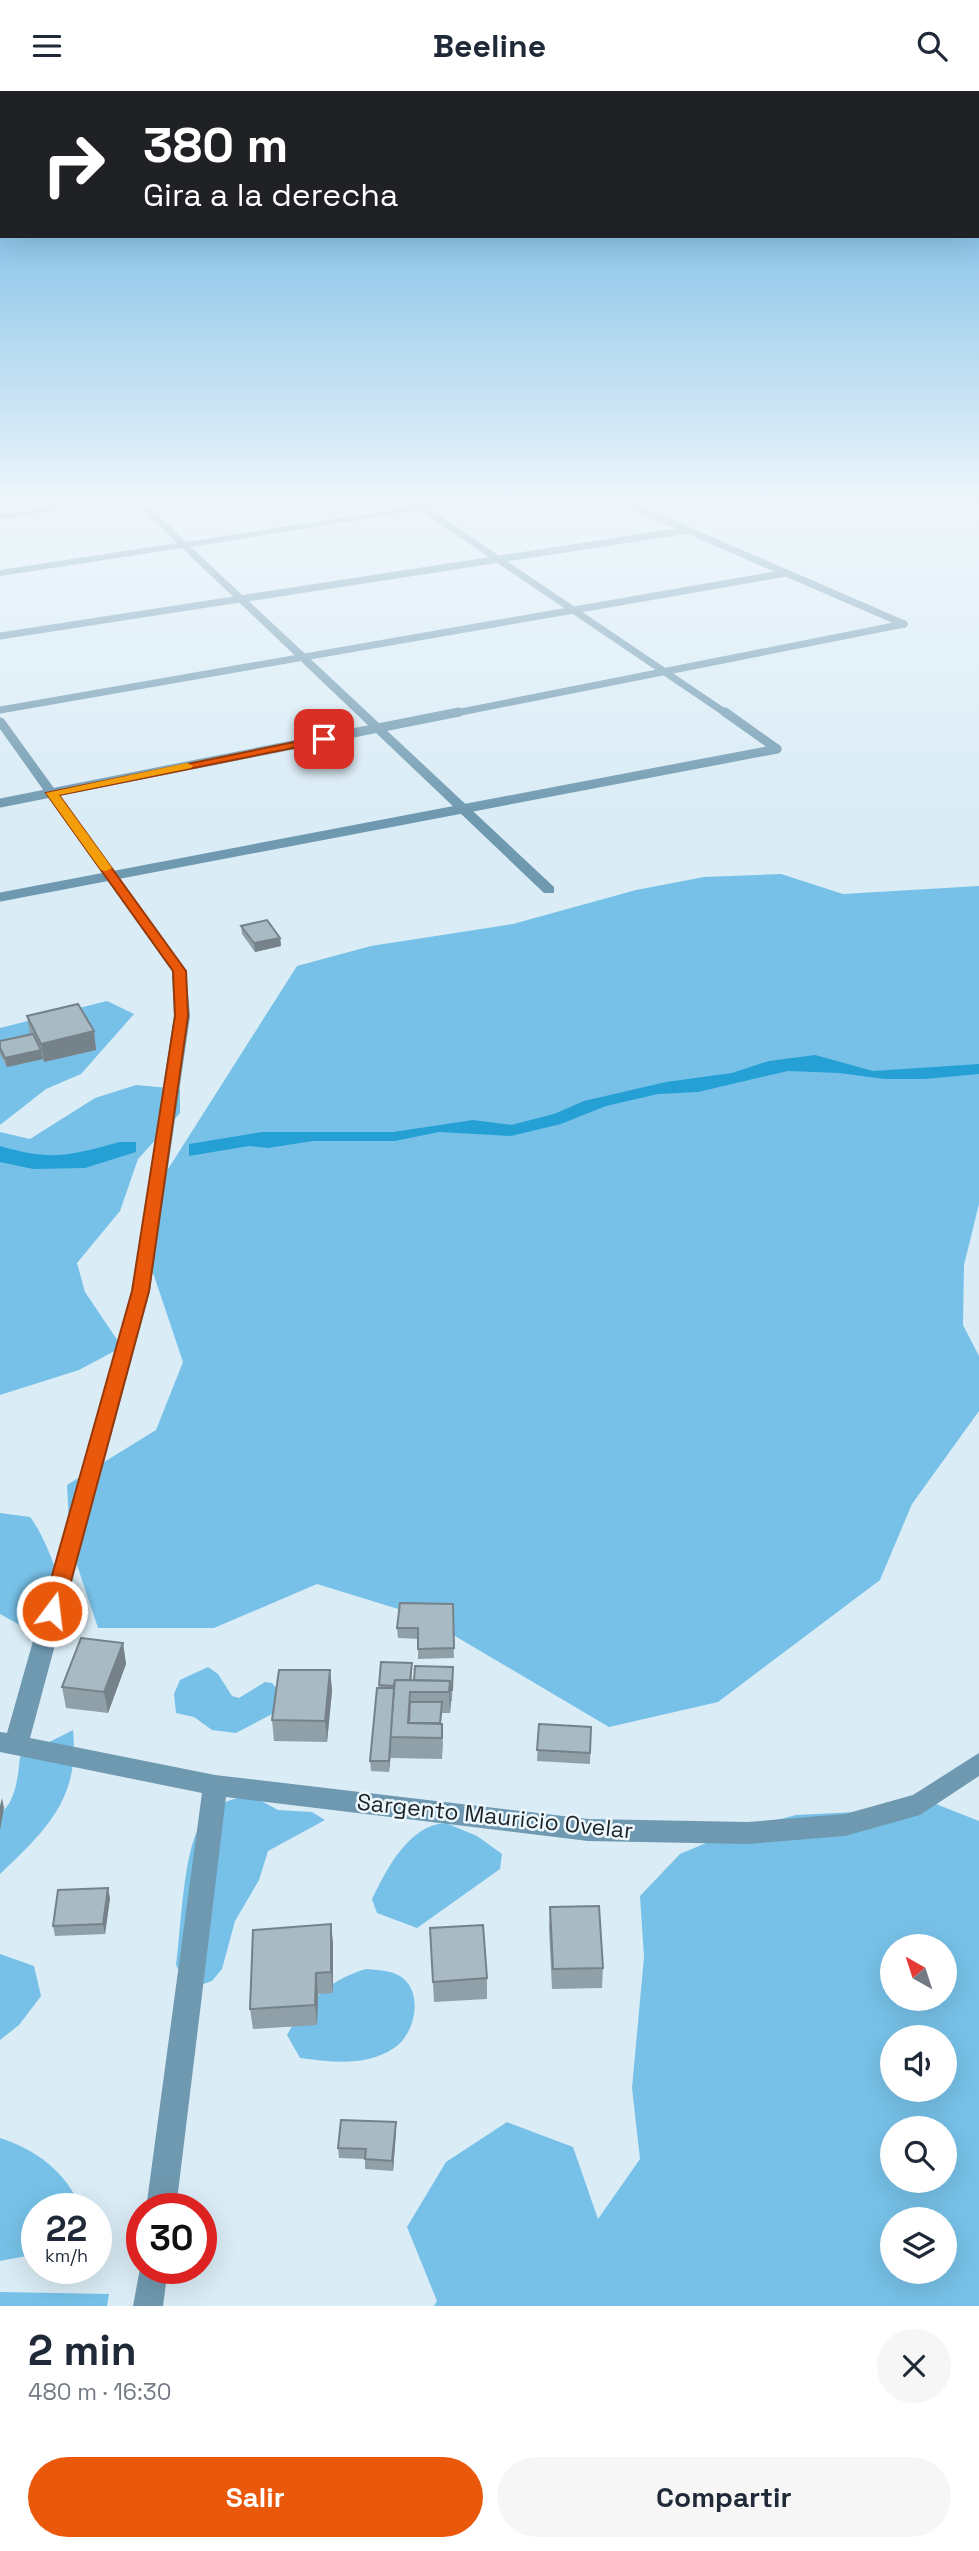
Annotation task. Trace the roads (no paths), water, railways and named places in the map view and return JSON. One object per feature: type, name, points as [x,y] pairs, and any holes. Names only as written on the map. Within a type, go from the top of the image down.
[{"type":"street","points":[[251,608],[549,890]]},
{"type":"street","points":[[0,721],[179,971],[181,1016],[141,1291],[8,1743]]},
{"type":"street","name":"Sargento Mauricio Ovelar","points":[[8,1743],[215,1784],[588,1830],[748,1833],[845,1825],[920,1804],[979,1763]]},
{"type":"street","points":[[163,2193],[215,1784]]},
{"type":"street","points":[[148,2306],[151,2284]]},
{"type":"lane","points":[[0,636],[180,608]]},
{"type":"lane","points":[[0,710],[584,608]]},
{"type":"lane","points":[[0,803],[904,624],[868,608]]},
{"type":"lane","points":[[0,897],[777,749],[575,610]]}]
